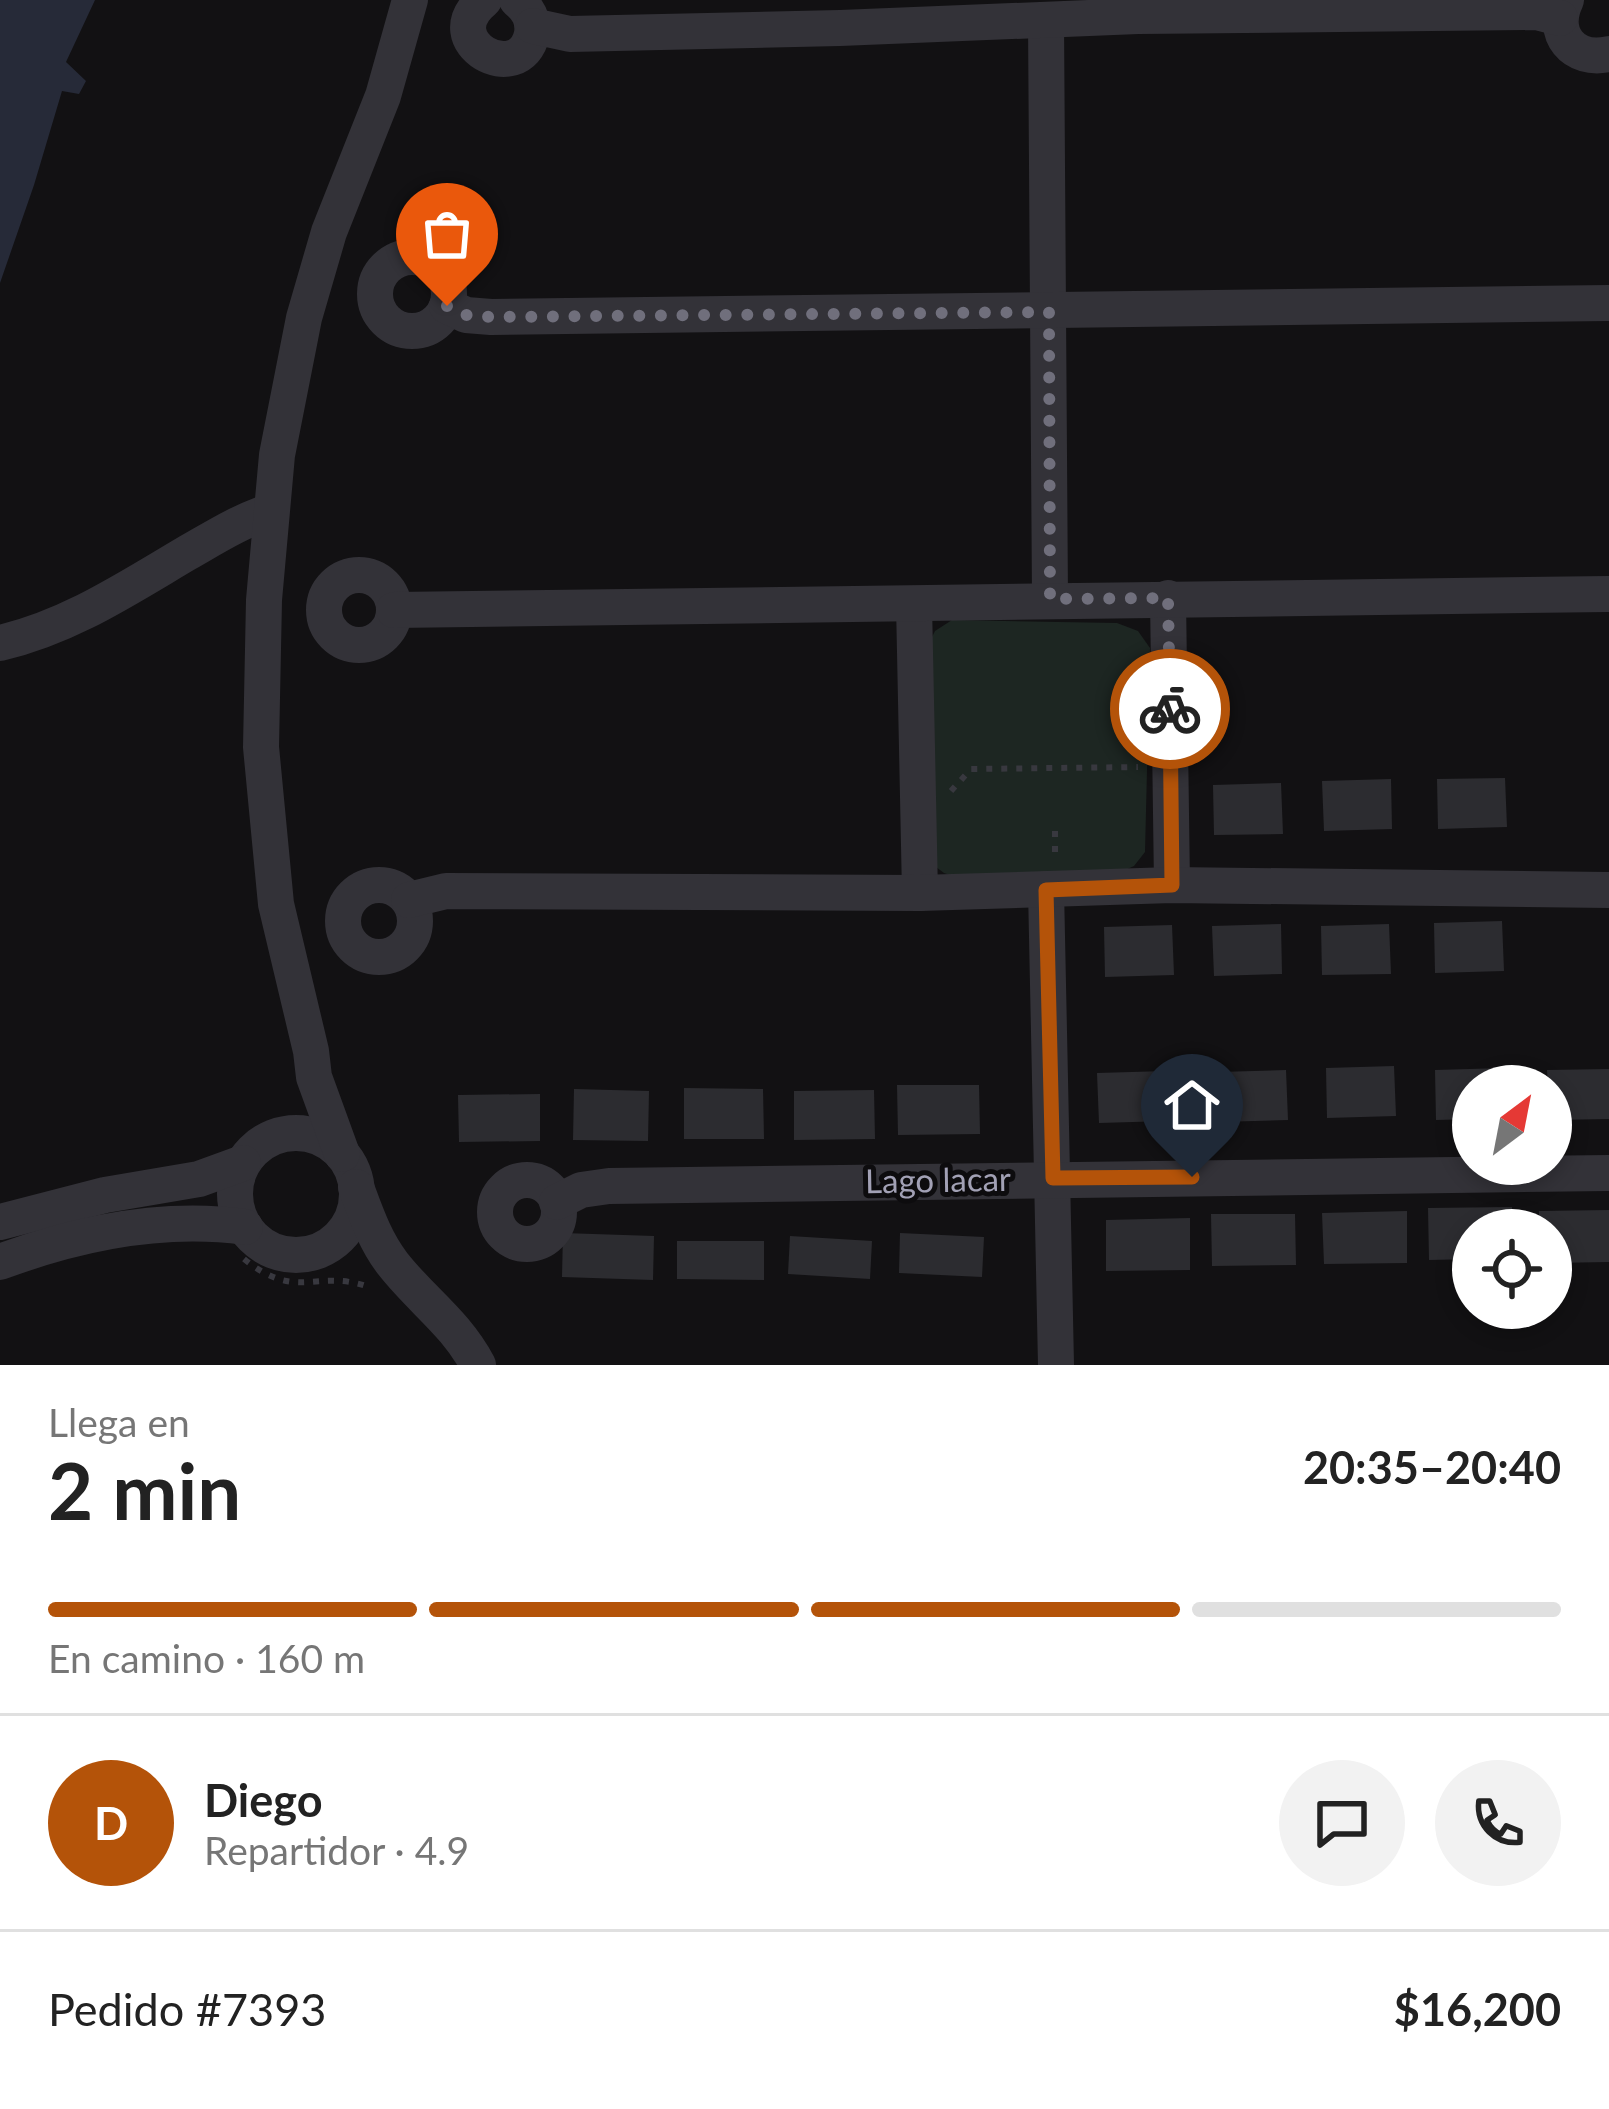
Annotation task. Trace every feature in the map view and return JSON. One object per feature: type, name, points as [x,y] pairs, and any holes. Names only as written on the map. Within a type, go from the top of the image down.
[{"type":"street","points":[[478,1365],[445,1316],[410,1283],[380,1244],[324,1111],[276,904],[261,747],[264,600],[278,454],[313,283],[328,232],[383,96],[409,4],[477,11],[470,36],[474,46],[500,60],[527,46],[525,13],[570,34],[840,14],[1046,21],[1138,8],[1550,8],[1574,49],[1595,57],[1609,54]]},
{"type":"street","points":[[1046,21],[1050,599]]},
{"type":"street","points":[[447,306],[466,315],[491,317],[1609,303]]},
{"type":"street","points":[[0,643],[85,614],[233,524],[271,511]]},
{"type":"street","points":[[394,610],[1609,594]]},
{"type":"street","points":[[1168,598],[1172,885]]},
{"type":"street","points":[[914,604],[920,892]]},
{"type":"street","points":[[1051,878],[1056,1365]]},
{"type":"street","points":[[409,901],[446,891],[920,892],[1051,878],[1172,885],[1609,890]]},
{"type":"street","points":[[241,1240],[236,1181],[255,1152],[303,1108],[312,1094],[314,1077]]},
{"type":"street","points":[[0,1262],[16,1225],[105,1195],[200,1179],[293,1133],[332,1144],[349,1170],[357,1197],[343,1234],[315,1252]]},
{"type":"street","name":"Lago lacar","points":[[557,1202],[580,1190],[609,1186],[1609,1173]]},
{"type":"street","points":[[16,1225],[107,1232],[206,1222],[241,1240],[253,1237],[289,1255],[346,1252],[410,1283]]},
{"type":"street","points":[[0,1275],[16,1225]]},
{"type":"path","points":[[945,797],[971,769],[1143,766]]},
{"type":"path","points":[[1051,878],[1054,832]]},
{"type":"path","points":[[241,1240],[270,1278],[286,1283],[352,1282],[370,1288]]},
{"type":"shaded area","points":[[952,620],[1117,623],[1138,631],[1150,648],[1145,852],[1134,866],[1123,871],[959,878],[932,864],[926,649],[935,631]]},
{"type":"water","points":[[0,0],[95,0],[66,62],[86,81],[79,94],[62,91],[0,283]]},
{"type":"building","points":[[1505,778],[1507,827],[1438,829],[1437,779]]},
{"type":"building","points":[[1391,779],[1392,829],[1324,831],[1322,781]]},
{"type":"building","points":[[1281,783],[1283,834],[1214,835],[1213,785]]},
{"type":"building","points":[[1502,921],[1504,971],[1435,973],[1434,923]]},
{"type":"building","points":[[1281,924],[1282,974],[1214,976],[1212,926]]},
{"type":"building","points":[[1389,924],[1391,974],[1322,975],[1321,926]]},
{"type":"building","points":[[1172,925],[1174,975],[1105,977],[1104,927]]},
{"type":"building","points":[[1394,1066],[1396,1116],[1327,1118],[1326,1068]]},
{"type":"building","points":[[1609,1069],[1609,1119],[1572,1120],[1572,1070]]},
{"type":"building","points":[[1286,1070],[1288,1120],[1219,1122],[1218,1072]]},
{"type":"building","points":[[1435,1070],[1452,1070],[1452,1120],[1436,1120]]},
{"type":"building","points":[[1166,1071],[1167,1121],[1099,1123],[1097,1073]]},
{"type":"building","points":[[897,1085],[979,1085],[980,1134],[898,1135]]},
{"type":"building","points":[[684,1088],[763,1089],[764,1139],[684,1139]]},
{"type":"building","points":[[574,1089],[649,1091],[648,1141],[573,1140]]},
{"type":"building","points":[[874,1090],[875,1139],[794,1140],[794,1091]]},
{"type":"building","points":[[540,1094],[540,1141],[459,1142],[458,1095]]},
{"type":"building","points":[[1428,1208],[1512,1209],[1452,1209],[1452,1259],[1429,1260]]},
{"type":"building","points":[[1609,1210],[1609,1262],[1572,1263],[1572,1211]]},
{"type":"building","points":[[1407,1211],[1407,1263],[1324,1264],[1322,1213]]},
{"type":"building","points":[[1211,1214],[1295,1214],[1296,1265],[1212,1266]]},
{"type":"building","points":[[1190,1218],[1190,1270],[1106,1271],[1106,1220]]},
{"type":"building","points":[[563,1233],[654,1236],[653,1280],[562,1277]]},
{"type":"building","points":[[900,1233],[984,1237],[982,1277],[899,1273]]},
{"type":"building","points":[[790,1236],[872,1241],[870,1279],[788,1274]]},
{"type":"building","points":[[677,1241],[764,1241],[764,1280],[677,1279]]},
{"type":"way so far","points":[[447,306],[466,315],[491,317],[1049,312],[1050,599],[1168,598],[1170,709]]},
{"type":"route","points":[[1170,709],[1172,885],[1046,890],[1053,1178],[1192,1177]]}]
